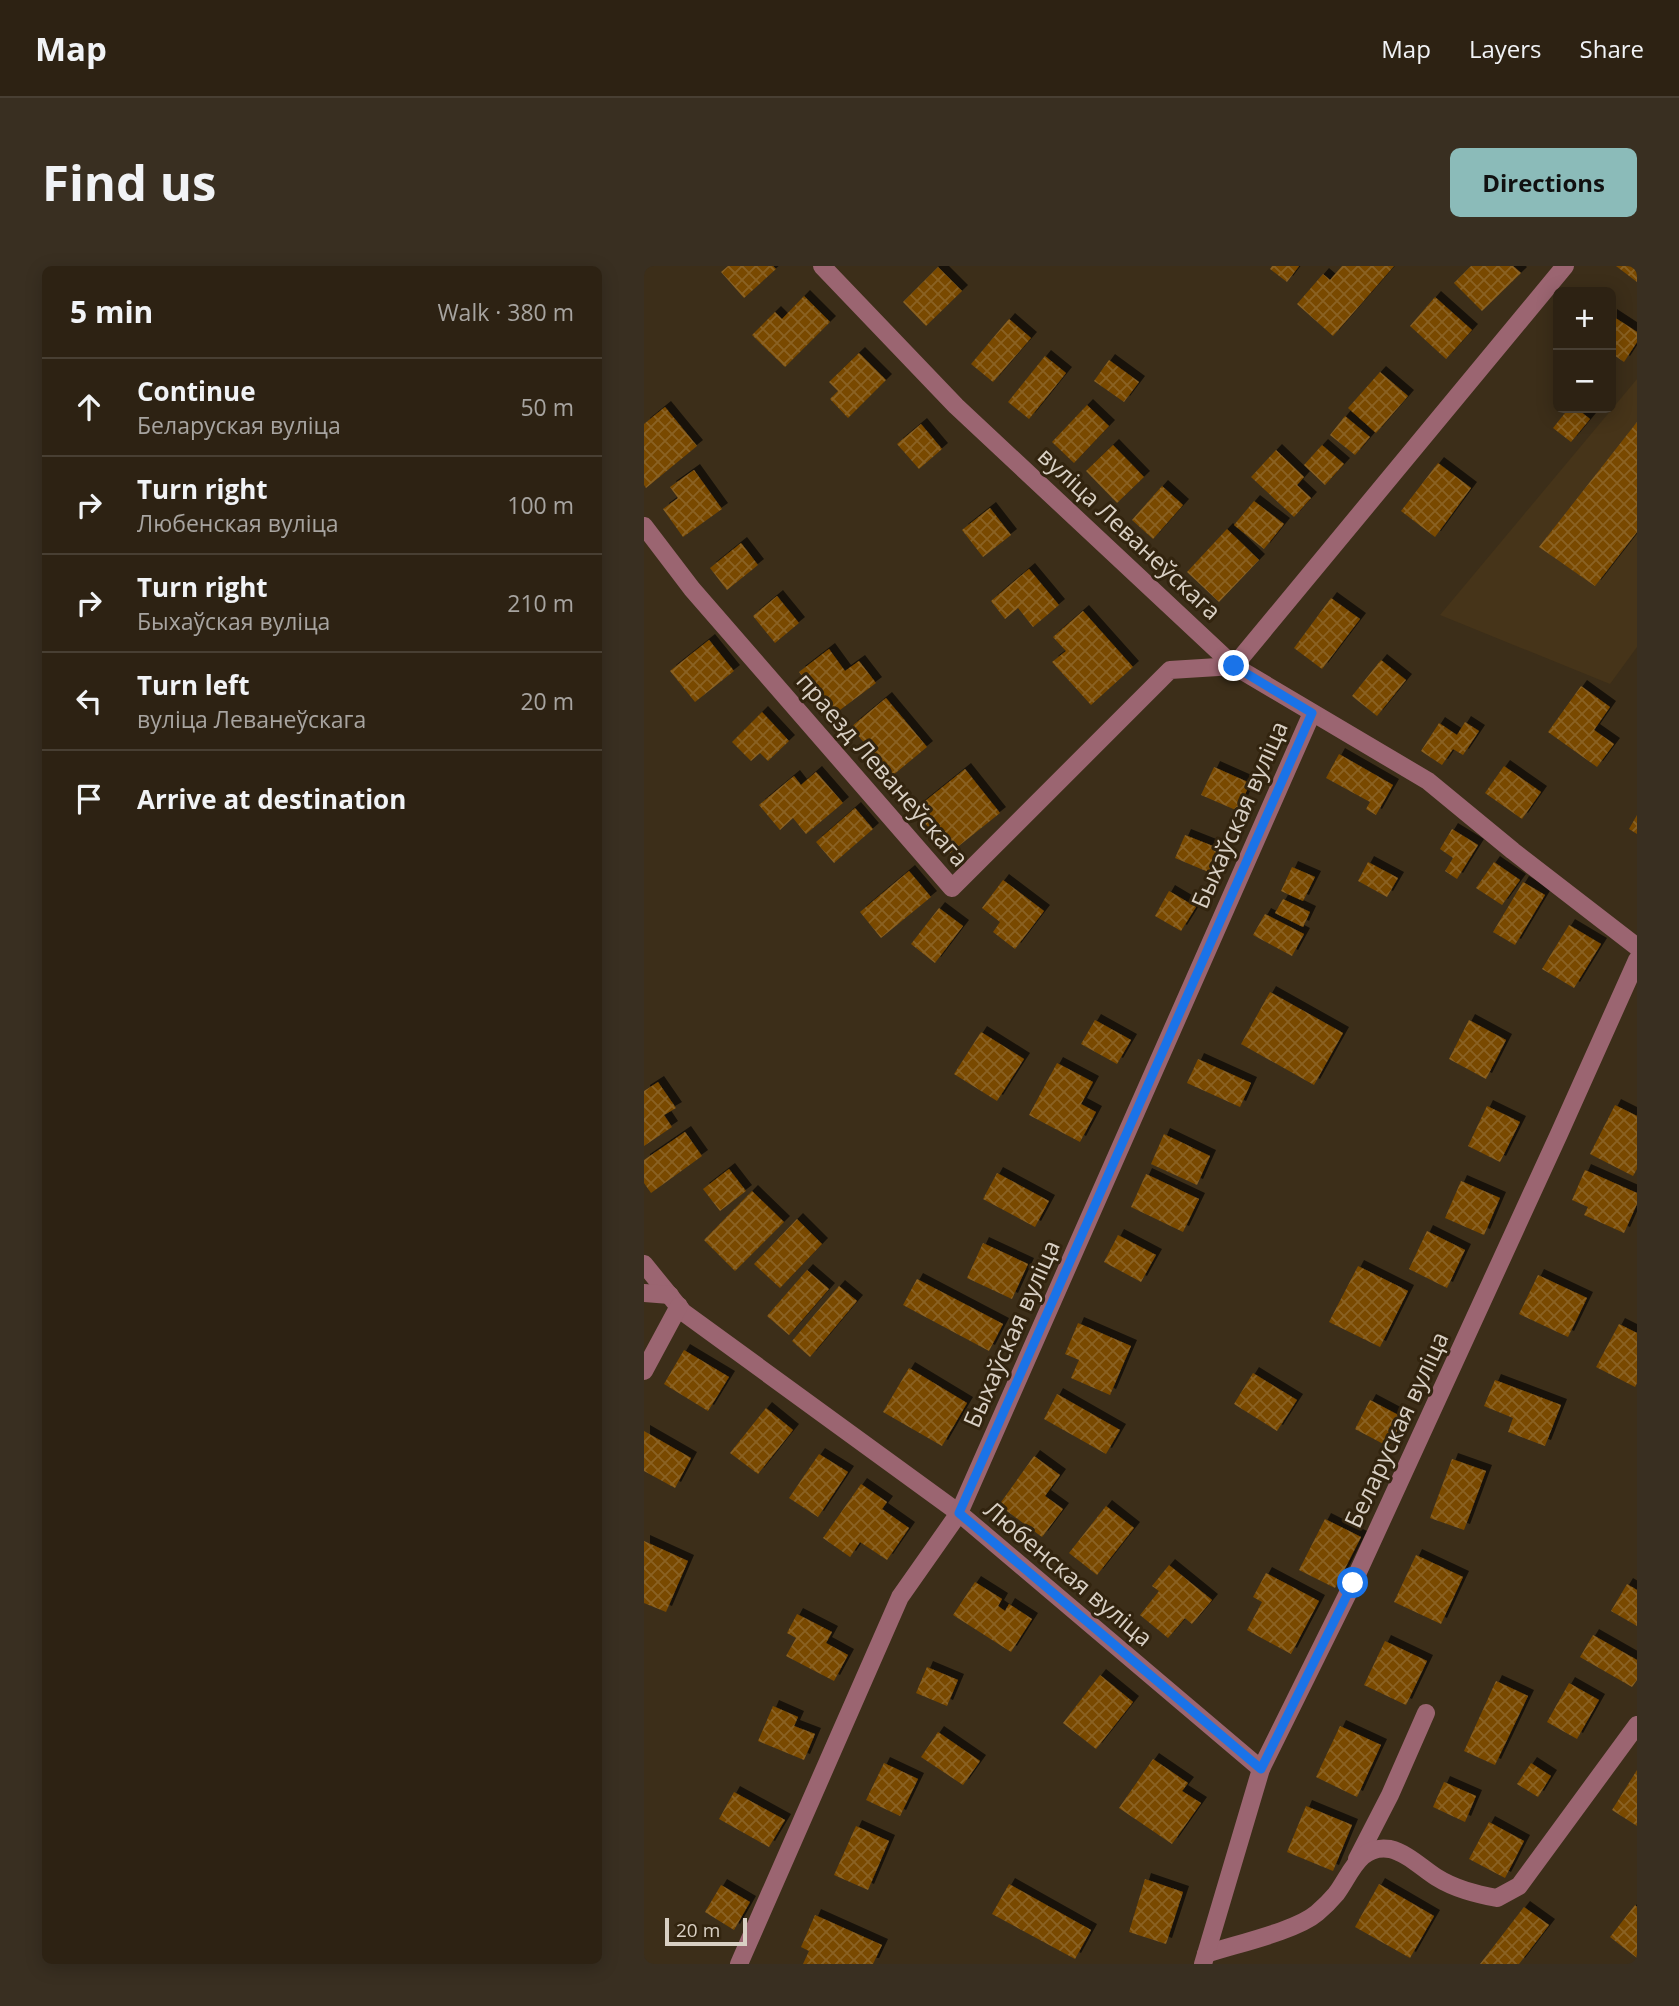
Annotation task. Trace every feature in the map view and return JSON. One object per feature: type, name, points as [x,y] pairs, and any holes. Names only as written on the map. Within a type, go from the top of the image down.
[{"type":"street","name":"вуліца Леванеўскага","points":[[822,266],[956,406],[1234,666],[1427,781],[1637,947]]},
{"type":"street","points":[[1234,666],[1565,266]]},
{"type":"street","name":"праезд Леванеўскага","points":[[644,526],[692,589],[953,888],[1170,670],[1234,666]]},
{"type":"street","name":"Быхаўская вуліца","points":[[739,1964],[900,1597],[959,1513],[1312,713]]},
{"type":"street","name":"Беларуская вуліца","points":[[1205,1959],[1261,1769],[1353,1583],[1637,960]]},
{"type":"street","name":"Любенская вуліца","points":[[644,1264],[683,1312],[959,1513],[1261,1769]]},
{"type":"street","points":[[644,1293],[674,1300],[644,1371]]},
{"type":"street","points":[[1205,1959],[1304,1923],[1336,1894],[1390,1795],[1426,1713]]},
{"type":"street","points":[[1353,1866],[1364,1854],[1380,1849],[1392,1850],[1466,1892],[1497,1898],[1519,1886],[1637,1725]]},
{"type":"shaded area","points":[[1637,379],[1637,647],[1610,684],[1440,615],[1609,413],[1616,413],[1616,404]]},
{"type":"building","points":[[728,266],[773,266],[776,269],[744,298],[721,272]]},
{"type":"building","points":[[1272,266],[1299,266],[1287,282],[1270,269]]},
{"type":"building","points":[[1342,266],[1394,266],[1333,336],[1297,304],[1323,274],[1330,280]]},
{"type":"building","points":[[1471,266],[1513,266],[1521,273],[1482,311],[1454,283]]},
{"type":"building","points":[[1616,266],[1637,266],[1637,282]]},
{"type":"building","points":[[938,267],[962,291],[926,326],[903,302]]},
{"type":"building","points":[[804,296],[830,322],[785,367],[752,335],[775,312],[782,319]]},
{"type":"building","points":[[1435,297],[1472,330],[1446,359],[1410,326]]},
{"type":"building","points":[[1616,318],[1637,332],[1637,342],[1624,362],[1616,356]]},
{"type":"building","points":[[1009,319],[1031,338],[993,382],[971,364]]},
{"type":"building","points":[[859,353],[886,380],[848,418],[830,399],[838,391],[829,382]]},
{"type":"building","points":[[1045,356],[1066,373],[1029,419],[1008,402]]},
{"type":"building","points":[[1109,360],[1139,382],[1124,402],[1094,381]]},
{"type":"building","points":[[1380,372],[1408,396],[1376,433],[1348,408]]},
{"type":"building","points":[[1087,405],[1109,426],[1074,463],[1052,442]]},
{"type":"building","points":[[665,407],[697,446],[646,488],[644,424]]},
{"type":"building","points":[[1565,413],[1582,413],[1590,419],[1571,442],[1553,428]]},
{"type":"building","points":[[1345,416],[1370,437],[1355,455],[1330,435]]},
{"type":"building","points":[[1637,422],[1637,532],[1595,586],[1539,547]]},
{"type":"building","points":[[921,424],[942,449],[919,469],[897,444]]},
{"type":"building","points":[[1113,445],[1144,477],[1117,503],[1086,471]]},
{"type":"building","points":[[1322,445],[1344,464],[1325,485],[1304,465]]},
{"type":"building","points":[[1276,450],[1304,477],[1297,485],[1311,498],[1294,517],[1251,477]]},
{"type":"building","points":[[1438,463],[1471,488],[1435,537],[1401,511]]},
{"type":"building","points":[[694,470],[722,509],[683,537],[663,509],[678,498],[670,487]]},
{"type":"building","points":[[1162,486],[1183,505],[1153,539],[1132,520]]},
{"type":"building","points":[[1254,501],[1284,524],[1264,549],[1234,525]]},
{"type":"building","points":[[990,508],[1011,535],[983,557],[962,530]]},
{"type":"building","points":[[1227,529],[1259,560],[1219,602],[1187,572]]},
{"type":"building","points":[[741,543],[758,565],[727,590],[710,568]]},
{"type":"building","points":[[1029,569],[1059,605],[1033,627],[1018,608],[1005,619],[991,601]]},
{"type":"building","points":[[777,596],[799,623],[775,643],[753,616]]},
{"type":"building","points":[[1331,598],[1360,619],[1322,669],[1294,648]]},
{"type":"building","points":[[1083,611],[1133,667],[1091,705],[1052,662],[1066,651],[1053,637]]},
{"type":"building","points":[[709,640],[734,671],[695,702],[670,671]]},
{"type":"building","points":[[829,649],[845,671],[859,661],[876,683],[832,716],[799,672]]},
{"type":"building","points":[[1381,660],[1406,680],[1377,716],[1352,696]]},
{"type":"building","points":[[1581,686],[1610,707],[1594,730],[1614,744],[1597,767],[1548,732]]},
{"type":"building","points":[[886,698],[927,747],[892,776],[851,727]]},
{"type":"building","points":[[762,712],[789,741],[768,761],[760,753],[751,761],[732,742]]},
{"type":"building","points":[[1465,722],[1479,731],[1463,755],[1453,749],[1442,765],[1421,751],[1439,723],[1457,735]]},
{"type":"building","points":[[1339,754],[1393,785],[1376,815],[1366,809],[1370,802],[1326,778]]},
{"type":"building","points":[[1504,766],[1541,792],[1522,819],[1485,793]]},
{"type":"building","points":[[1214,767],[1250,783],[1238,811],[1201,795]]},
{"type":"building","points":[[965,769],[1000,813],[950,853],[914,810]]},
{"type":"building","points":[[816,772],[843,803],[806,834],[793,818],[780,830],[759,805],[794,776],[801,785]]},
{"type":"building","points":[[855,808],[873,829],[834,863],[816,842]]},
{"type":"building","points":[[1637,815],[1637,834],[1629,829]]},
{"type":"building","points":[[1452,829],[1478,845],[1457,879],[1445,871],[1453,858],[1440,849]]},
{"type":"building","points":[[1185,835],[1223,850],[1213,874],[1175,858]]},
{"type":"building","points":[[1368,862],[1398,878],[1387,897],[1358,881]]},
{"type":"building","points":[[1494,862],[1520,880],[1502,905],[1476,888]]},
{"type":"building","points":[[1292,867],[1315,877],[1303,901],[1281,891]]},
{"type":"building","points":[[909,871],[931,897],[881,938],[860,912]]},
{"type":"building","points":[[1003,880],[1044,911],[1015,949],[993,932],[1000,922],[982,908]]},
{"type":"building","points":[[1523,882],[1545,895],[1515,945],[1493,932]]},
{"type":"building","points":[[1169,891],[1196,907],[1181,931],[1155,916]]},
{"type":"building","points":[[1283,899],[1310,912],[1303,927],[1275,913]]},
{"type":"building","points":[[939,908],[963,926],[935,963],[911,944]]},
{"type":"building","points":[[1265,914],[1304,934],[1292,956],[1253,935]]},
{"type":"building","points":[[1569,925],[1601,944],[1574,988],[1542,969]]},
{"type":"building","points":[[1270,992],[1343,1033],[1314,1085],[1241,1044]]},
{"type":"building","points":[[1095,1020],[1131,1040],[1117,1064],[1081,1044]]},
{"type":"building","points":[[1469,1020],[1506,1040],[1486,1079],[1449,1059]]},
{"type":"building","points":[[981,1032],[1024,1059],[997,1101],[954,1074]]},
{"type":"building","points":[[1198,1059],[1251,1083],[1240,1107],[1187,1083]]},
{"type":"building","points":[[1057,1063],[1093,1082],[1081,1104],[1096,1112],[1080,1142],[1029,1115]]},
{"type":"building","points":[[658,1082],[676,1108],[664,1115],[672,1127],[644,1146],[644,1091]]},
{"type":"building","points":[[1615,1105],[1637,1116],[1637,1169],[1633,1176],[1590,1154]]},
{"type":"building","points":[[1487,1106],[1520,1122],[1500,1162],[1468,1146]]},
{"type":"building","points":[[685,1132],[702,1156],[651,1193],[644,1183],[644,1160]]},
{"type":"building","points":[[1164,1134],[1210,1156],[1197,1185],[1151,1164]]},
{"type":"building","points":[[729,1169],[746,1191],[720,1211],[703,1189]]},
{"type":"building","points":[[1585,1170],[1637,1193],[1637,1204],[1624,1233],[1584,1215],[1588,1207],[1572,1200]]},
{"type":"building","points":[[997,1173],[1049,1201],[1035,1227],[983,1199]]},
{"type":"building","points":[[1146,1174],[1199,1199],[1183,1232],[1131,1207]]},
{"type":"building","points":[[1461,1181],[1500,1198],[1484,1235],[1445,1218]]},
{"type":"building","points":[[752,1191],[784,1222],[735,1271],[704,1240]]},
{"type":"building","points":[[797,1219],[822,1244],[780,1288],[754,1264]]},
{"type":"building","points":[[1427,1231],[1465,1250],[1447,1288],[1409,1269]]},
{"type":"building","points":[[1118,1235],[1156,1255],[1141,1282],[1104,1262]]},
{"type":"building","points":[[983,1243],[1028,1264],[1012,1299],[967,1278]]},
{"type":"building","points":[[1358,1266],[1408,1291],[1380,1347],[1329,1322]]},
{"type":"building","points":[[807,1270],[829,1289],[789,1335],[767,1316]]},
{"type":"building","points":[[1538,1275],[1587,1298],[1568,1337],[1519,1314]]},
{"type":"building","points":[[917,1279],[1003,1324],[989,1351],[903,1305]]},
{"type":"building","points":[[839,1286],[857,1301],[810,1357],[792,1341]]},
{"type":"building","points":[[1078,1323],[1131,1346],[1110,1395],[1071,1378],[1079,1360],[1065,1354]]},
{"type":"building","points":[[1619,1324],[1637,1333],[1635,1387],[1596,1367]]},
{"type":"building","points":[[684,1350],[729,1377],[708,1411],[664,1384]]},
{"type":"building","points":[[909,1368],[967,1403],[942,1446],[883,1412]]},
{"type":"building","points":[[1253,1373],[1297,1400],[1277,1431],[1234,1404]]},
{"type":"building","points":[[1495,1380],[1561,1405],[1545,1446],[1508,1432],[1513,1418],[1484,1406]]},
{"type":"building","points":[[1057,1394],[1120,1430],[1106,1454],[1044,1419]]},
{"type":"building","points":[[1370,1400],[1404,1418],[1389,1447],[1355,1429]]},
{"type":"building","points":[[766,1408],[793,1430],[758,1474],[730,1453]]},
{"type":"building","points":[[644,1431],[691,1458],[675,1488],[644,1471]]},
{"type":"building","points":[[819,1454],[848,1472],[818,1517],[789,1498]]},
{"type":"building","points":[[1034,1456],[1060,1475],[1045,1496],[1063,1509],[1042,1537],[999,1505]]},
{"type":"building","points":[[1452,1459],[1486,1471],[1464,1530],[1430,1518]]},
{"type":"building","points":[[861,1484],[887,1502],[882,1509],[909,1528],[887,1560],[860,1542],[850,1557],[823,1538]]},
{"type":"building","points":[[1106,1506],[1134,1528],[1097,1575],[1069,1553]]},
{"type":"building","points":[[1325,1519],[1361,1537],[1335,1588],[1299,1570]]},
{"type":"building","points":[[644,1541],[688,1561],[666,1612],[644,1603]]},
{"type":"building","points":[[1416,1555],[1463,1577],[1441,1624],[1394,1602]]},
{"type":"building","points":[[1169,1565],[1212,1600],[1192,1624],[1185,1618],[1168,1638],[1140,1615],[1159,1591],[1152,1586]]},
{"type":"building","points":[[1266,1573],[1319,1601],[1291,1654],[1247,1630],[1262,1602],[1253,1597]]},
{"type":"building","points":[[975,1582],[1002,1599],[998,1606],[1005,1611],[1009,1604],[1032,1619],[1011,1652],[953,1615]]},
{"type":"building","points":[[1627,1584],[1637,1590],[1637,1626],[1611,1611]]},
{"type":"building","points":[[797,1614],[832,1632],[826,1643],[848,1655],[834,1681],[786,1656],[796,1638],[787,1633]]},
{"type":"building","points":[[1593,1635],[1637,1660],[1637,1680],[1632,1687],[1580,1657]]},
{"type":"building","points":[[1385,1641],[1427,1661],[1406,1705],[1364,1685]]},
{"type":"building","points":[[927,1667],[958,1680],[947,1706],[916,1693]]},
{"type":"building","points":[[1100,1675],[1133,1702],[1096,1749],[1063,1723]]},
{"type":"building","points":[[1496,1681],[1528,1696],[1495,1765],[1464,1751]]},
{"type":"building","points":[[1569,1683],[1599,1700],[1577,1739],[1547,1722]]},
{"type":"building","points":[[773,1706],[798,1717],[794,1726],[815,1734],[804,1760],[758,1741]]},
{"type":"building","points":[[1340,1726],[1381,1745],[1357,1797],[1316,1777]]},
{"type":"building","points":[[938,1732],[980,1761],[963,1785],[921,1757]]},
{"type":"building","points":[[1153,1759],[1188,1783],[1182,1791],[1201,1803],[1172,1844],[1119,1808]]},
{"type":"building","points":[[884,1763],[918,1779],[900,1816],[866,1800]]},
{"type":"building","points":[[1531,1763],[1551,1776],[1538,1797],[1517,1784]]},
{"type":"building","points":[[1637,1770],[1637,1826],[1612,1810]]},
{"type":"building","points":[[1444,1782],[1476,1796],[1465,1822],[1433,1807]]},
{"type":"building","points":[[734,1792],[785,1820],[769,1847],[719,1819]]},
{"type":"building","points":[[1306,1806],[1352,1825],[1333,1871],[1287,1852]]},
{"type":"building","points":[[1489,1822],[1524,1841],[1505,1878],[1469,1859]]},
{"type":"building","points":[[856,1826],[889,1841],[868,1890],[834,1875]]},
{"type":"building","points":[[1145,1879],[1183,1892],[1166,1944],[1129,1932]]},
{"type":"building","points":[[1009,1884],[1091,1930],[1075,1959],[992,1914]]},
{"type":"building","points":[[1379,1884],[1434,1916],[1410,1958],[1355,1927]]},
{"type":"building","points":[[721,1885],[750,1902],[734,1930],[705,1912]]},
{"type":"building","points":[[1635,1905],[1637,1907],[1637,1958],[1610,1937]]},
{"type":"building","points":[[1524,1907],[1549,1925],[1519,1964],[1480,1964]]},
{"type":"building","points":[[815,1915],[882,1945],[873,1964],[803,1964],[809,1951],[801,1947]]},
{"type":"route","points":[[1234,666],[1312,713],[959,1513],[1261,1769],[1353,1583]]}]
